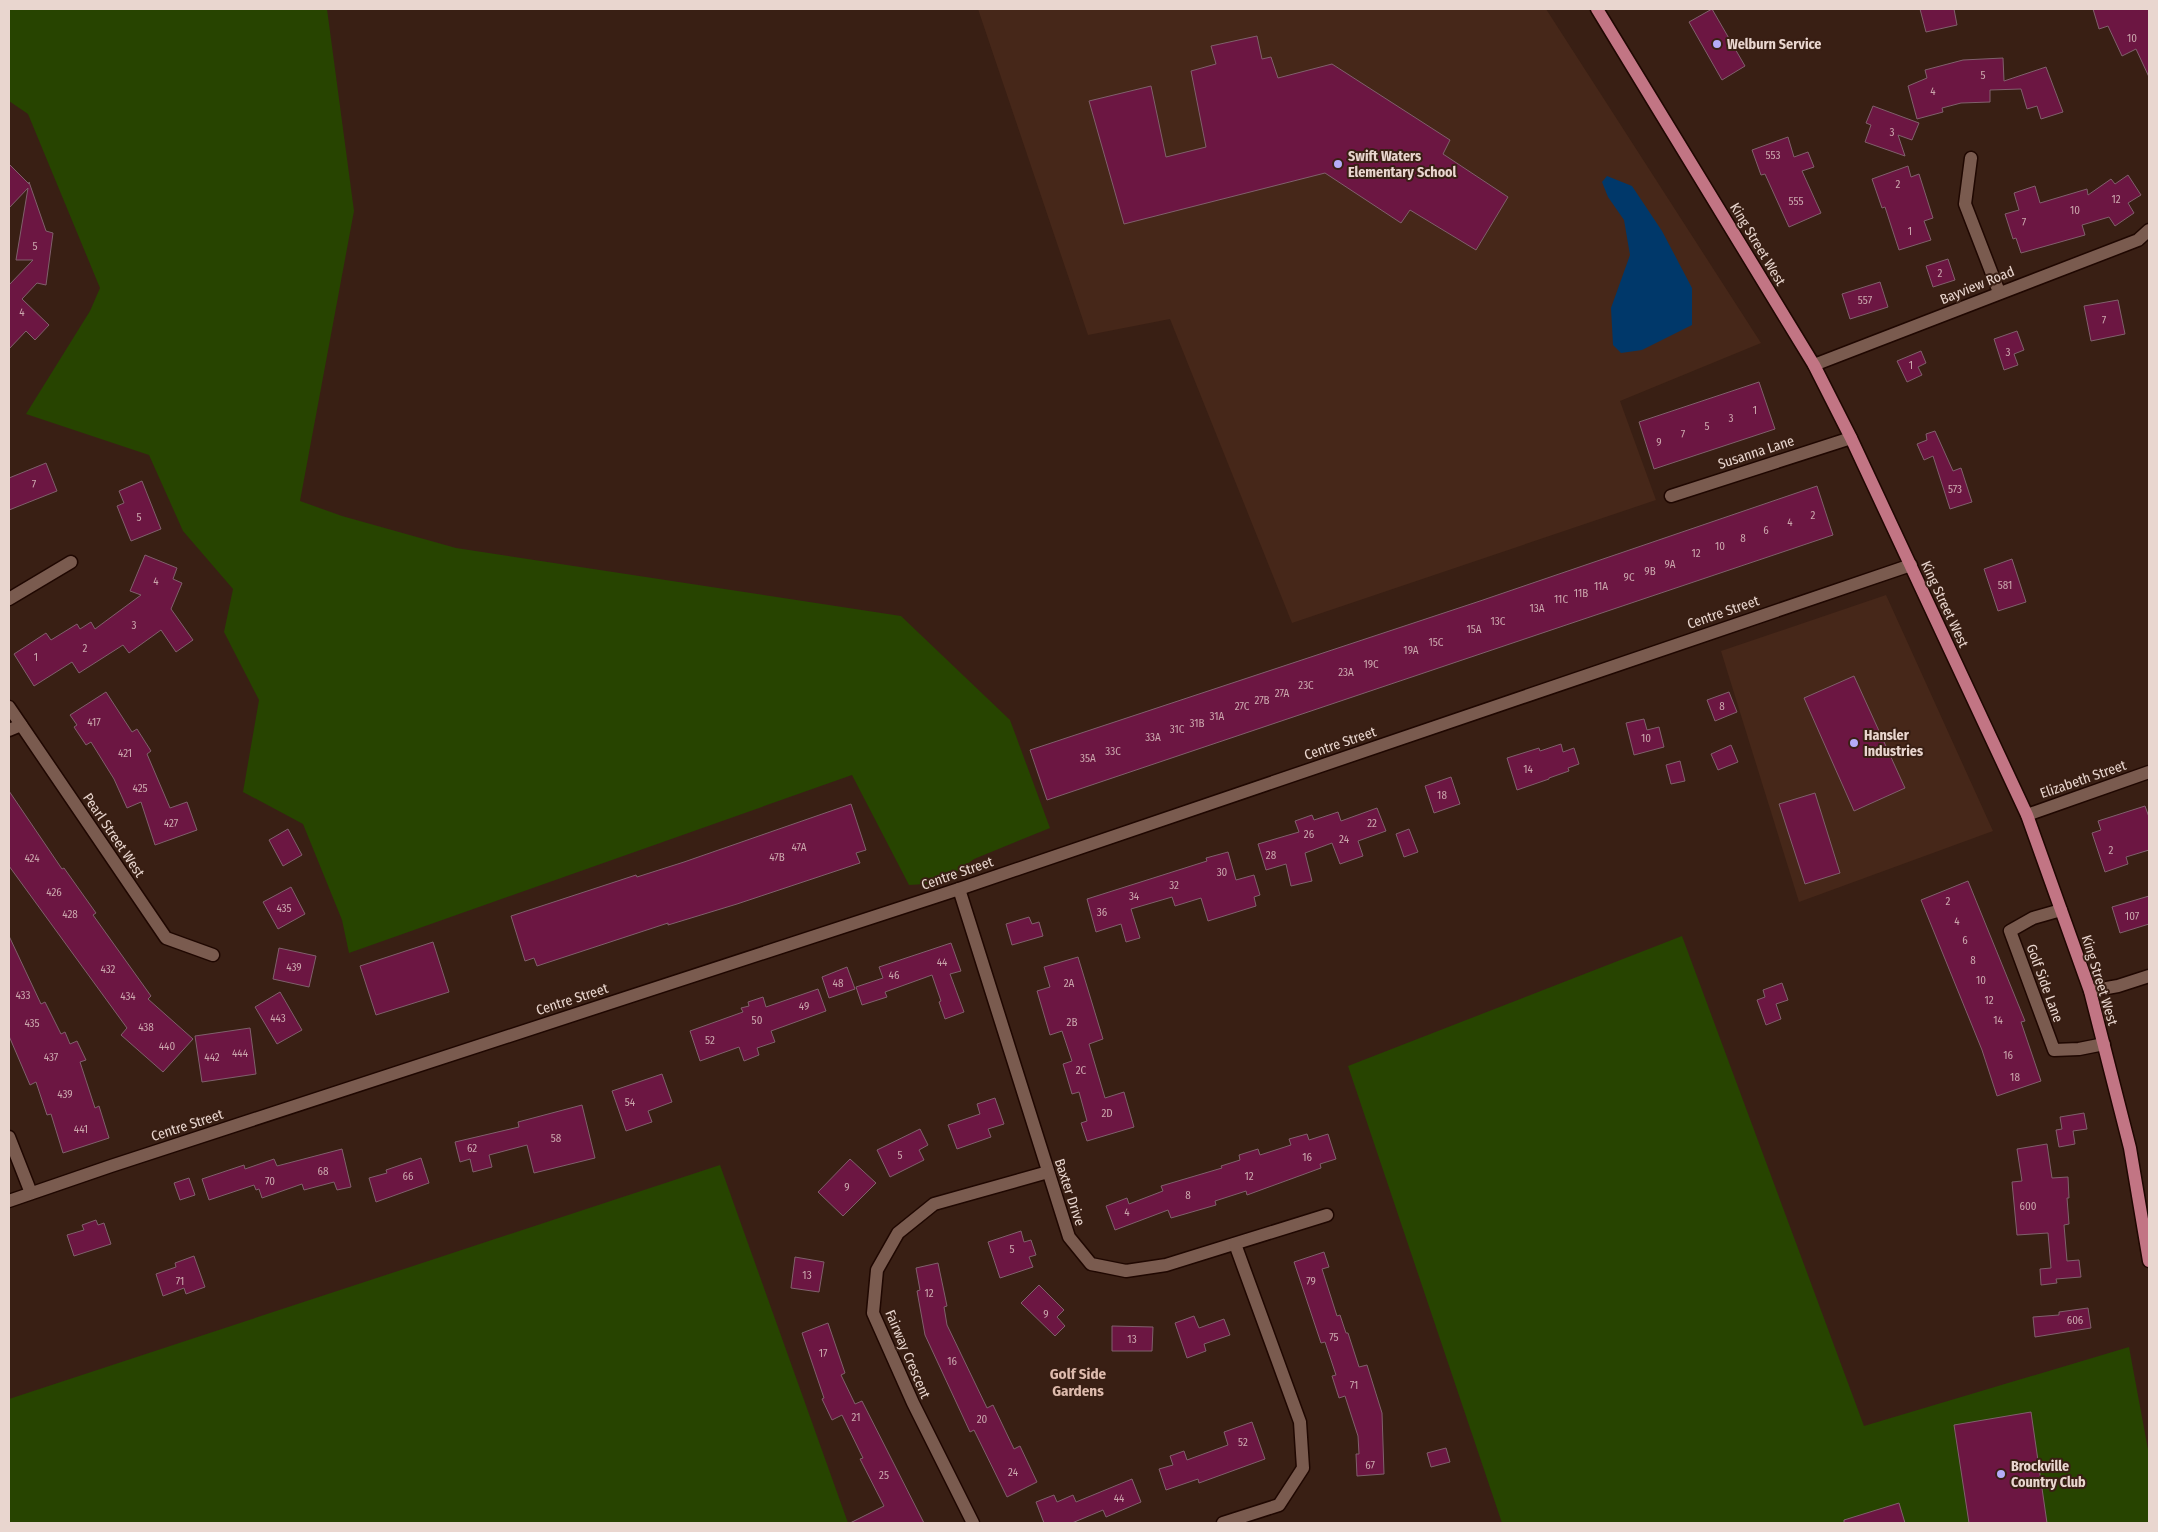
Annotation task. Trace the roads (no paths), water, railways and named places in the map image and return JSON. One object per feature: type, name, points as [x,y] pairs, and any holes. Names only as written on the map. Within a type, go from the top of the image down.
[{"type":"main road","name":"King Street West","points":[[1597,9],[1814,364],[1911,565],[2027,815],[2090,991],[2130,1148],[2149,1261]]},
{"type":"street","points":[[1971,158],[1965,204],[1999,292]]},
{"type":"street","name":"Bayview Road","points":[[1814,364],[2138,240],[2149,230]]},
{"type":"street","name":"Susanna Lane","points":[[1671,496],[1851,438]]},
{"type":"street","points":[[9,599],[71,562]]},
{"type":"street","name":"Centre Street","points":[[9,1201],[959,889],[1911,565]]},
{"type":"street","name":"Pearl Street West","points":[[9,707],[15,728],[166,938],[213,955]]},
{"type":"street","name":"Elizabeth Street","points":[[2027,815],[2149,772]]},
{"type":"street","name":"Baxter Drive","points":[[959,889],[1069,1237],[1091,1264],[1126,1270],[1166,1265],[1327,1215]]},
{"type":"street","name":"Golf Side Lane","points":[[2061,910],[2034,918],[2010,931],[2054,1050],[2079,1049],[2104,1044]]},
{"type":"street","points":[[2090,991],[2118,986],[2149,976]]},
{"type":"street","points":[[9,1136],[30,1193]]},
{"type":"street","name":"Fairway Crescent","points":[[973,1523],[913,1403],[873,1313],[877,1270],[898,1232],[934,1204],[1048,1172]]},
{"type":"street","points":[[1223,1523],[1279,1505],[1303,1468],[1300,1422],[1235,1244]]},
{"type":"water","points":[[1607,176],[1632,186],[1662,231],[1692,288],[1692,325],[1642,350],[1621,353],[1613,345],[1611,308],[1630,255],[1624,220],[1608,197],[1602,182]]},
{"type":"place","name":"Welburn Service","points":[[1717,44]]},
{"type":"place","name":"Swift Waters Elementary School","points":[[1338,164]]},
{"type":"place","name":"Hansler Industries","points":[[1854,743]]},
{"type":"place","name":"Brockville Country Club","points":[[2001,1474]]},
{"type":"district","name":"Golf Side Gardens","points":[[1078,1382]]}]
